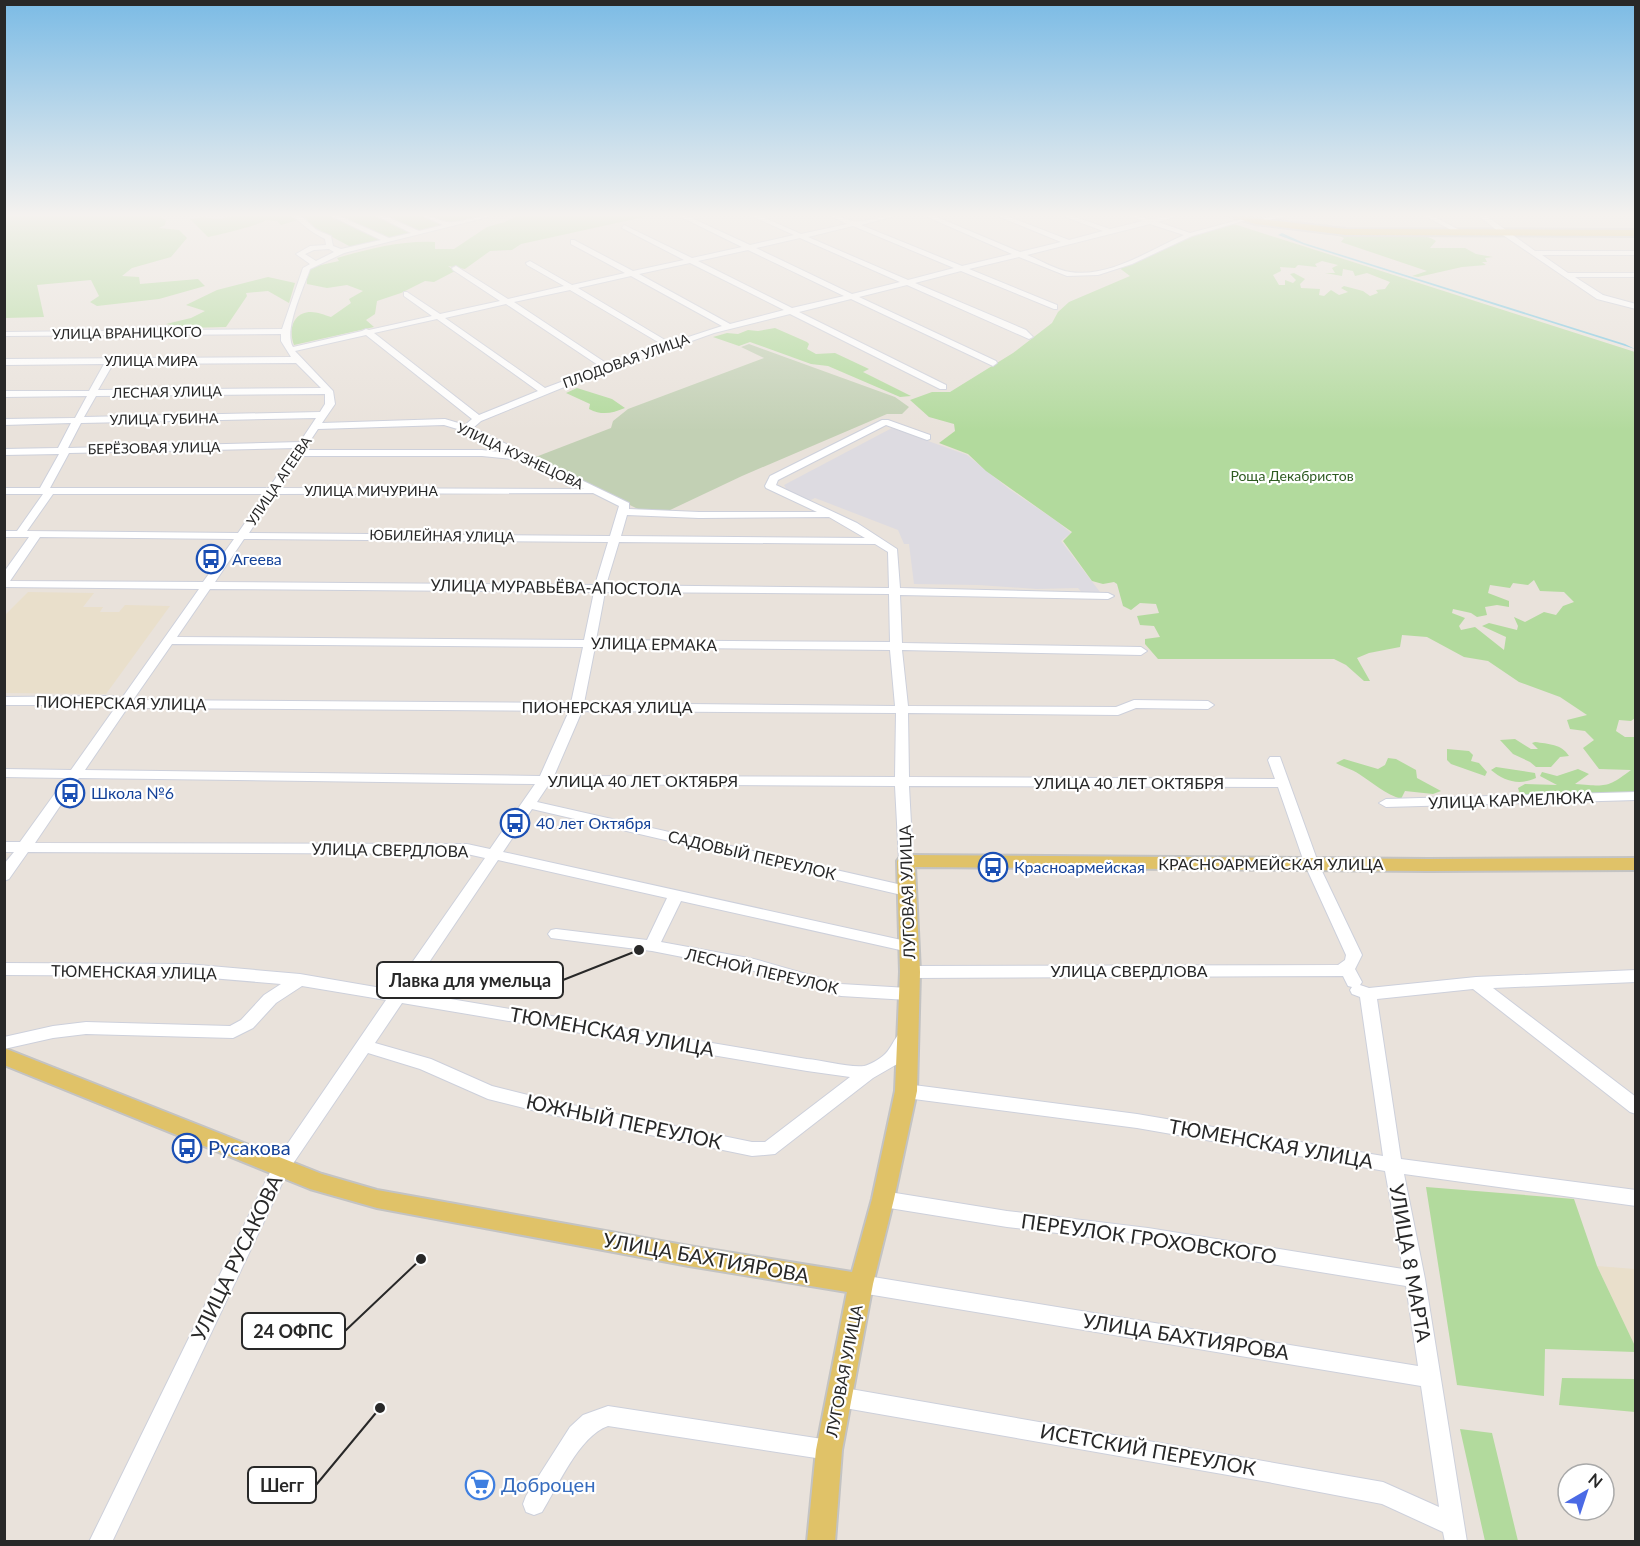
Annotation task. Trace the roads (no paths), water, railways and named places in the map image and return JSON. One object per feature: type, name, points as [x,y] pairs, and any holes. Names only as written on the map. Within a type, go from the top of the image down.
[{"type":"main road","name":"КРАСНОАРМЕЙСКАЯ УЛИЦА","points":[[906,861],[1635,864]]},
{"type":"main road","name":"ЛУГОВАЯ УЛИЦА","points":[[821,1542],[829,1450],[861,1284],[883,1199],[906,1091],[910,972],[906,861]]},
{"type":"main road","name":"УЛИЦА БАХТИЯРОВА","points":[[4,1056],[318,1182],[377,1199],[689,1256],[861,1284]]},
{"type":"street","points":[[299,287],[285,331],[285,341],[297,360],[329,391]]},
{"type":"street","points":[[486,287],[608,368]]},
{"type":"street","points":[[289,350],[569,287]]},
{"type":"street","points":[[570,287],[668,345]]},
{"type":"street","points":[[657,287],[728,326]]},
{"type":"street","points":[[745,287],[943,387]]},
{"type":"street","points":[[830,287],[993,363]]},
{"type":"street","name":"ПЛОДОВАЯ УЛИЦА","points":[[467,429],[478,419],[668,345],[728,326],[882,287]]},
{"type":"street","points":[[919,287],[1023,332],[1029,337]]},
{"type":"street","points":[[1006,287],[1054,307]]},
{"type":"street","points":[[1586,287],[1608,301],[1635,308]]},
{"type":"street","points":[[406,294],[544,392]]},
{"type":"street","points":[[1608,301],[1635,301]]},
{"type":"street","name":"УЛИЦА ВРАНИЦКОГО","points":[[4,334],[285,331]]},
{"type":"street","name":"УЛИЦА КУЗНЕЦОВА","points":[[366,331],[478,419]]},
{"type":"street","name":"УЛИЦА МИРА","points":[[4,362],[297,360]]},
{"type":"street","points":[[20,534],[47,491],[77,421],[110,361]]},
{"type":"street","name":"ЛЕСНАЯ УЛИЦА","points":[[4,394],[329,391]]},
{"type":"street","name":"УЛИЦА АГЕЕВА","points":[[4,876],[324,415],[330,404],[329,391]]},
{"type":"street","name":"УЛИЦА ГУБИНА","points":[[4,422],[324,415]]},
{"type":"street","name":"УЛИЦА КУЗНЕЦОВА","points":[[316,426],[446,422],[467,429],[594,492]]},
{"type":"street","points":[[879,541],[770,486],[774,478],[885,422],[927,437]]},
{"type":"street","name":"БЕРЁЗОВАЯ УЛИЦА","points":[[4,452],[301,449],[522,456]]},
{"type":"street","name":"УЛИЦА МИЧУРИНА","points":[[4,491],[594,492]]},
{"type":"street","points":[[594,492],[625,505],[624,512],[699,515],[830,515]]},
{"type":"street","name":"УЛИЦА РУСАКОВА","points":[[100,1542],[281,1167],[545,780],[577,707],[600,588],[624,512]]},
{"type":"street","name":"ЮБИЛЕЙНАЯ УЛИЦА","points":[[4,534],[879,541]]},
{"type":"street","points":[[4,582],[37,534]]},
{"type":"street","name":"ЛУГОВАЯ УЛИЦА","points":[[879,541],[892,551],[896,646],[902,710],[902,782],[906,861]]},
{"type":"street","name":"УЛИЦА МУРАВЬЁВА-АПОСТОЛА","points":[[4,582],[894,591],[1108,596]]},
{"type":"street","name":"УЛИЦА ЕРМАКА","points":[[168,640],[896,646],[1141,651]]},
{"type":"street","name":"ПИОНЕРСКАЯ УЛИЦА","points":[[4,701],[1118,711],[1134,704],[1208,705]]},
{"type":"street","name":"УЛИЦА 8 МАРТА","points":[[1275,760],[1281,783],[1312,864],[1354,955],[1352,962],[1415,1279],[1454,1533]]},
{"type":"street","name":"УЛИЦА 40 ЛЕТ ОКТЯБРЯ","points":[[4,773],[545,780],[1281,783]]},
{"type":"street","name":"УЛИЦА КАРМЕЛЮКА","points":[[1386,803],[1635,796]]},
{"type":"street","name":"САДОВЫЙ ПЕРЕУЛОК","points":[[527,804],[906,891]]},
{"type":"street","name":"УЛИЦА СВЕРДЛОВА","points":[[4,848],[467,849],[909,947]]},
{"type":"street","points":[[652,946],[676,895]]},
{"type":"street","name":"ЛЕСНОЙ ПЕРЕУЛОК","points":[[556,933],[652,946],[754,965],[841,990],[908,994]]},
{"type":"street","name":"ТЮМЕНСКАЯ УЛИЦА","points":[[4,969],[187,970],[300,980],[807,1065],[867,1073]]},
{"type":"street","name":"УЛИЦА СВЕРДЛОВА","points":[[910,972],[1341,971],[1356,983],[1476,983],[1635,976]]},
{"type":"street","points":[[4,1043],[53,1032],[86,1028],[233,1032],[247,1024],[270,999],[300,980]]},
{"type":"street","points":[[1476,983],[1634,1104]]},
{"type":"street","points":[[867,1073],[893,1058],[898,1046],[909,1034]]},
{"type":"street","name":"ЮЖНЫЙ ПЕРЕУЛОК","points":[[364,1047],[425,1064],[488,1092],[548,1107],[752,1149],[769,1149],[867,1073]]},
{"type":"street","name":"ТЮМЕНСКАЯ УЛИЦА","points":[[906,1091],[1137,1121],[1393,1166],[1635,1198]]},
{"type":"street","name":"ПЕРЕУЛОК ГРОХОВСКОГО","points":[[883,1199],[1007,1219],[1148,1236],[1415,1279]]},
{"type":"street","name":"УЛИЦА БАХТИЯРОВА","points":[[861,1284],[1430,1378]]},
{"type":"street","name":"ИСЕТСКИЙ ПЕРЕУЛОК","points":[[839,1397],[1383,1493],[1454,1533]]},
{"type":"street","points":[[534,1504],[579,1434],[591,1422],[608,1416],[829,1450]]},
{"type":"water","points":[[1439,287],[1625,344],[1635,349]]},
{"type":"place","name":"Агеева","points":[[211,559]]},
{"type":"place","name":"Школа №6","points":[[70,793]]},
{"type":"place","name":"40 лет Октября","points":[[515,823]]},
{"type":"place","name":"Красноармейская","points":[[993,867]]},
{"type":"place","name":"Лавка для умельца","points":[[639,950]]},
{"type":"place","name":"Русакова","points":[[187,1148]]},
{"type":"place","name":"24 ОФПС","points":[[421,1259]]},
{"type":"place","name":"Шегг","points":[[380,1408]]},
{"type":"place","name":"Доброцен","points":[[480,1485]]},
{"type":"park label","name":"Роща Декабристов","points":[[1292,476]]}]
